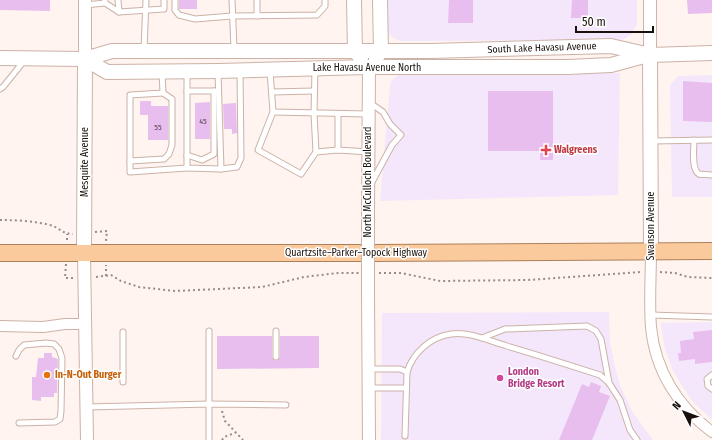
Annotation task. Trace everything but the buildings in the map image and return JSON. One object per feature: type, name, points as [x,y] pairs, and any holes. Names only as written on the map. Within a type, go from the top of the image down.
[{"type":"highway","name":"Quartzsite–Parker–Topock Highway","points":[[0,253],[84,254],[712,251]]},
{"type":"main road","points":[[354,0],[355,51],[369,68],[376,51],[380,0]]},
{"type":"main road","name":"South Lake Havasu Avenue","points":[[376,51],[430,52],[611,46],[650,55],[712,53]]},
{"type":"main road","name":"Lake Havasu Avenue North","points":[[0,58],[85,59],[112,51],[376,51]]},
{"type":"main road","name":"Lake Havasu Avenue North","points":[[85,59],[107,72],[315,68],[568,67],[611,65],[650,55]]},
{"type":"main road","name":"Swanson Avenue","points":[[650,55],[651,251]]},
{"type":"main road","name":"Mesquite Avenue","points":[[84,254],[85,59]]},
{"type":"street","name":"Swanson Avenue","points":[[650,0],[650,55]]},
{"type":"street","name":"Mesquite Avenue","points":[[85,3],[85,59]]},
{"type":"street","name":"North McCulloch Boulevard","points":[[369,68],[369,440]]},
{"type":"street","name":"Swanson Avenue","points":[[651,251],[651,327],[655,352],[670,387],[693,417],[712,432]]},
{"type":"street","name":"Mesquite Avenue","points":[[84,254],[87,440]]},
{"type":"street","points":[[0,326],[43,327],[65,324],[86,324]]},
{"type":"lane","points":[[118,0],[119,12]]},
{"type":"lane","points":[[144,52],[146,0]]},
{"type":"lane","points":[[85,3],[105,2],[119,12],[146,11],[164,10],[164,0]]},
{"type":"lane","points":[[175,0],[175,10],[179,15],[195,19],[232,16],[317,15],[324,6],[324,0]]},
{"type":"lane","points":[[232,0],[234,52]]},
{"type":"lane","points":[[254,0],[257,2],[257,16]]},
{"type":"lane","points":[[0,89],[26,58]]},
{"type":"lane","points":[[270,70],[273,112],[258,150],[301,174],[316,152],[314,113],[315,68]]},
{"type":"lane","points":[[130,161],[164,159],[169,154],[172,145],[172,100],[163,93],[130,95],[130,161],[130,172],[187,168],[221,169],[237,167],[242,158],[240,70]]},
{"type":"lane","points":[[162,71],[163,93]]},
{"type":"lane","points":[[187,71],[187,168]]},
{"type":"lane","points":[[187,155],[202,160],[214,154],[218,71]]},
{"type":"lane","points":[[187,91],[216,91]]},
{"type":"lane","points":[[216,91],[221,169]]},
{"type":"lane","points":[[272,92],[314,91]]},
{"type":"lane","points":[[273,112],[338,114],[369,108],[383,112],[390,124],[401,135],[392,145],[383,164],[368,188]]},
{"type":"lane","points":[[338,114],[338,150]]},
{"type":"lane","points":[[694,140],[695,171],[700,174],[712,174]]},
{"type":"lane","points":[[651,141],[712,140]]},
{"type":"lane","points":[[316,152],[338,150],[368,152]]},
{"type":"lane","points":[[651,315],[712,317]]},
{"type":"lane","points":[[482,338],[505,329],[587,326],[596,331],[601,339],[610,383],[620,400],[630,430],[637,440]]},
{"type":"lane","points":[[209,331],[209,440]]},
{"type":"lane","points":[[276,331],[276,357]]},
{"type":"lane","points":[[123,332],[123,382]]},
{"type":"lane","points":[[405,436],[406,372],[417,353],[436,338],[448,334],[456,333],[482,338],[600,375],[610,383]]},
{"type":"lane","points":[[16,356],[24,345],[46,343],[54,344],[59,349],[62,358],[60,418],[55,422],[19,424]]},
{"type":"lane","points":[[369,369],[400,369],[406,372]]},
{"type":"lane","points":[[712,375],[707,379],[708,386],[712,389]]},
{"type":"lane","points":[[369,388],[406,388]]},
{"type":"lane","points":[[87,407],[209,404],[286,405]]},
{"type":"path","points":[[0,220],[17,220],[52,225],[67,234]]},
{"type":"path","points":[[377,273],[401,273],[440,281],[528,280],[651,272],[675,273],[688,277],[712,278]]},
{"type":"path","points":[[106,276],[111,275],[121,281],[139,288],[175,291],[262,287],[304,277],[338,273],[362,273]]},
{"type":"path","points":[[221,404],[225,421],[243,440]]},
{"type":"path","points":[[222,440],[224,437],[235,433]]},
{"type":"shaded area","points":[[385,0],[637,0],[637,24],[631,35],[622,40],[400,41],[392,37],[387,32]]},
{"type":"shaded area","points":[[620,73],[618,195],[380,201],[390,86],[392,80],[398,75]]},
{"type":"shaded area","points":[[712,75],[712,197],[672,197],[670,85],[678,76]]},
{"type":"shaded area","name":"London Bridge Resort","points":[[609,312],[610,343],[620,385],[632,411],[653,440],[381,440],[382,313]]},
{"type":"shaded area","points":[[712,322],[712,420],[692,401],[673,371],[665,349],[661,323]]},
{"type":"place","name":"Walgreens","points":[[546,150]]},
{"type":"place","name":"In-N-Out Burger","points":[[47,375]]},
{"type":"place","name":"London Bridge Resort","points":[[500,378]]}]
